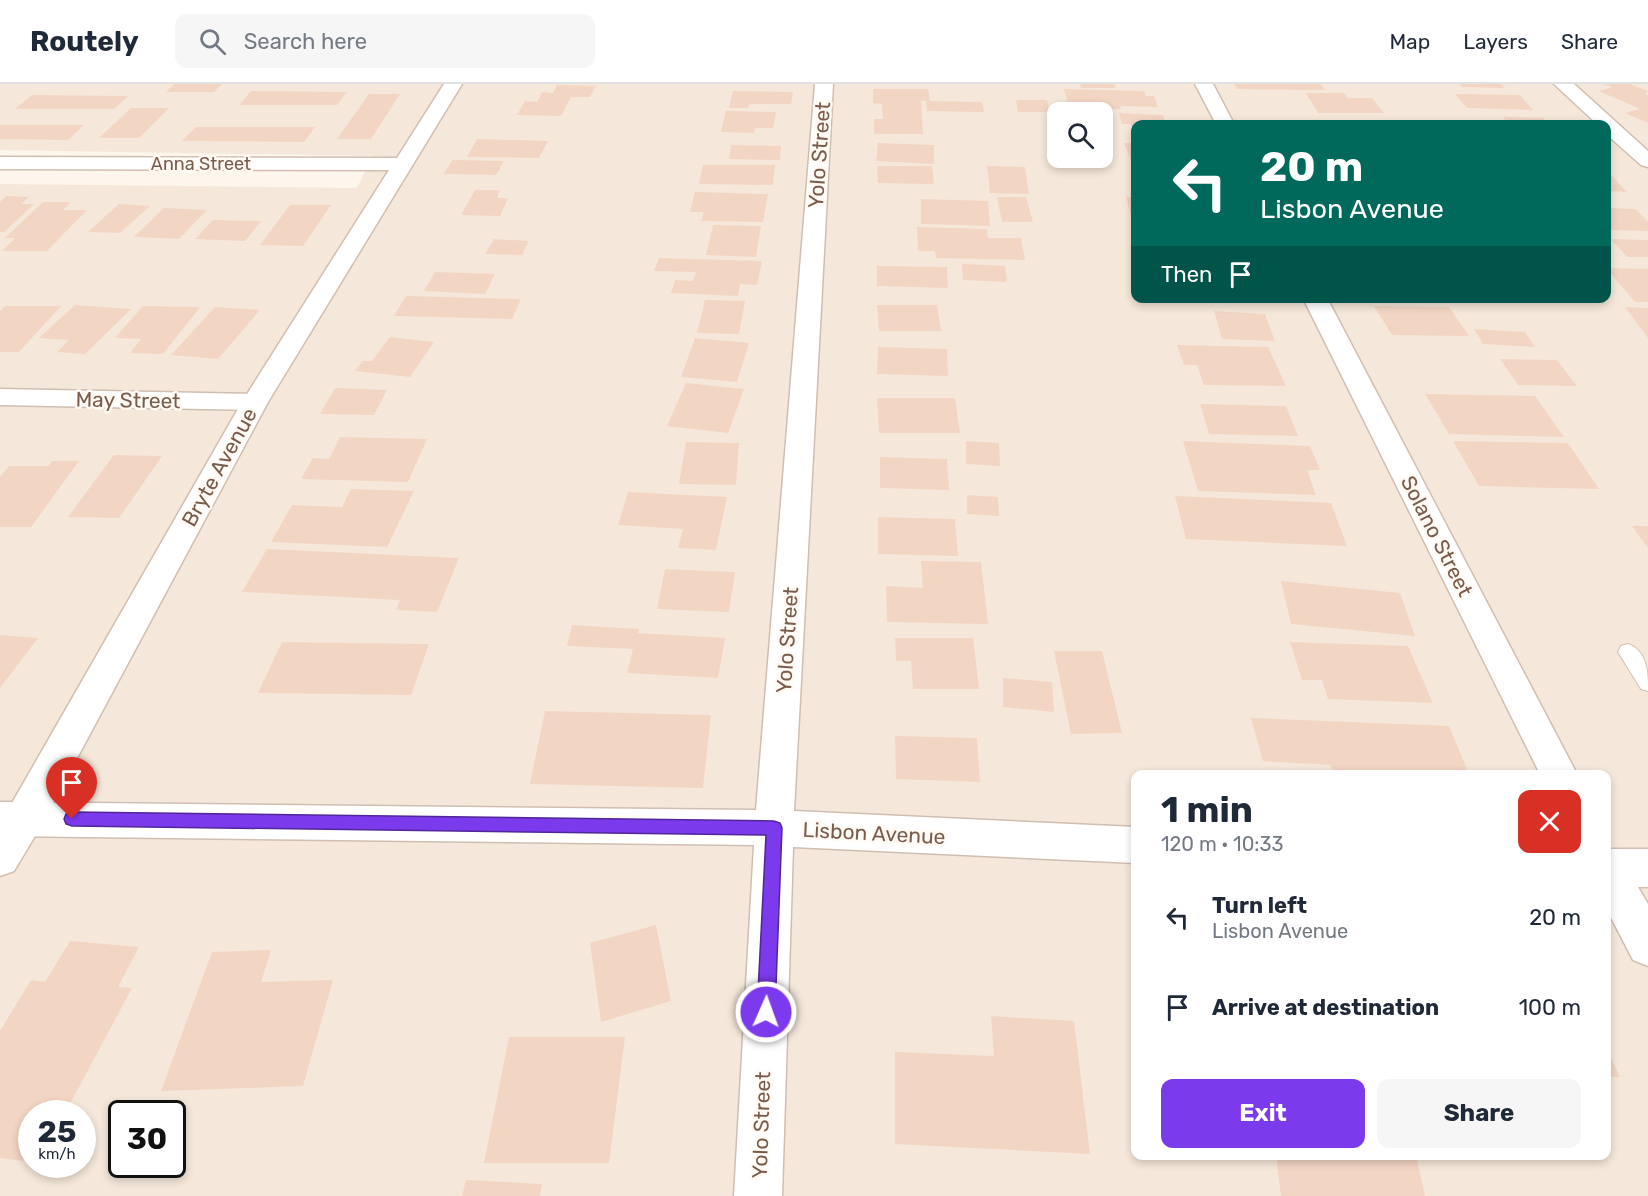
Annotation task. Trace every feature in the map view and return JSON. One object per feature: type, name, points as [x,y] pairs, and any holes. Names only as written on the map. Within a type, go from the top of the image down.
[{"type":"street","name":"Bryte Avenue","points":[[0,858],[13,819],[255,402],[401,164],[453,84]]},
{"type":"street","name":"Yolo Street","points":[[758,1196],[774,828],[824,84]]},
{"type":"street","points":[[1204,84],[1223,120]]},
{"type":"street","points":[[1563,84],[1603,120]]},
{"type":"street","points":[[1611,127],[1648,161]]},
{"type":"street","name":"Anna Street","points":[[0,163],[401,164]]},
{"type":"street","name":"Solano Street","points":[[1318,303],[1557,770]]},
{"type":"street","name":"May Street","points":[[0,397],[255,402]]},
{"type":"street","name":"Lisbon Avenue","points":[[13,819],[774,828],[1131,845]]},
{"type":"street","points":[[1611,867],[1648,868]]},
{"type":"street","points":[[1611,875],[1648,945]]},
{"type":"lane","points":[[1628,652],[1648,683]]},
{"type":"shaded area","points":[[0,84],[1648,84],[1648,1196],[0,1196],[0,184],[357,188],[372,156],[0,150]]},
{"type":"building","points":[[174,84],[222,84],[214,92],[166,92]]},
{"type":"building","points":[[1080,84],[1114,84],[1116,88],[1081,88]]},
{"type":"building","points":[[1234,84],[1321,84],[1325,90],[1237,89]]},
{"type":"building","points":[[1460,84],[1501,84],[1505,88],[1462,87]]},
{"type":"building","points":[[1604,84],[1630,84],[1648,91],[1645,94],[1648,95],[1648,123],[1625,113],[1640,109],[1599,91],[1612,87]]},
{"type":"building","points":[[557,85],[596,86],[590,97],[571,97],[561,116],[517,115],[525,101],[537,102],[542,92],[553,93]]},
{"type":"building","points":[[873,89],[928,89],[930,101],[982,102],[984,112],[927,111],[926,101],[921,101],[923,134],[874,134],[874,119],[883,119],[882,104],[873,103]]},
{"type":"building","points":[[1064,89],[1144,91],[1146,96],[1154,96],[1158,107],[1120,106],[1121,109],[1113,109],[1113,102],[1067,102]]},
{"type":"building","points":[[251,91],[347,92],[337,105],[239,105]]},
{"type":"building","points":[[733,91],[793,92],[791,104],[749,104],[748,108],[729,108]]},
{"type":"building","points":[[1306,93],[1344,93],[1348,98],[1372,98],[1384,113],[1318,113]]},
{"type":"building","points":[[369,94],[400,94],[371,139],[337,139]]},
{"type":"building","points":[[1455,94],[1520,95],[1533,110],[1467,108]]},
{"type":"building","points":[[32,95],[128,96],[114,109],[15,109]]},
{"type":"building","points":[[1016,100],[1047,100],[1047,112],[1018,112]]},
{"type":"building","points":[[131,108],[169,108],[139,138],[99,138]]},
{"type":"building","points":[[726,111],[776,112],[773,128],[755,128],[754,133],[721,132]]},
{"type":"building","points":[[1119,113],[1163,115],[1165,120],[1131,120],[1131,124],[1122,124]]},
{"type":"building","points":[[1503,117],[1543,118],[1545,120],[1506,120]]},
{"type":"building","points":[[0,125],[84,125],[68,140],[0,139]]},
{"type":"building","points":[[196,127],[315,127],[304,142],[182,141]]},
{"type":"building","points":[[477,139],[548,141],[539,158],[467,157]]},
{"type":"building","points":[[878,143],[934,145],[934,164],[876,161]]},
{"type":"building","points":[[1124,143],[1131,143],[1131,160]]},
{"type":"building","points":[[731,145],[781,146],[780,160],[729,159]]},
{"type":"building","points":[[452,160],[504,161],[496,175],[444,174]]},
{"type":"building","points":[[703,165],[775,165],[773,185],[699,184]]},
{"type":"building","points":[[877,166],[932,166],[934,184],[878,183]]},
{"type":"building","points":[[987,166],[1025,167],[1029,194],[990,193]]},
{"type":"building","points":[[1611,176],[1612,176],[1627,192],[1611,191]]},
{"type":"building","points":[[475,190],[500,190],[497,198],[508,198],[500,216],[461,215]]},
{"type":"building","points":[[695,192],[768,194],[763,222],[701,221],[704,212],[690,212]]},
{"type":"building","points":[[6,196],[29,197],[21,204],[34,204],[4,232],[0,232],[0,202]]},
{"type":"building","points":[[997,197],[1026,197],[1033,222],[1002,222]]},
{"type":"building","points":[[1126,197],[1131,197],[1131,215]]},
{"type":"building","points":[[921,199],[988,201],[990,226],[921,224]]},
{"type":"building","points":[[43,202],[71,202],[63,210],[87,210],[47,251],[2,251],[15,238],[5,238]]},
{"type":"building","points":[[119,204],[150,206],[120,233],[88,232]]},
{"type":"building","points":[[290,205],[331,205],[303,246],[260,245]]},
{"type":"building","points":[[164,208],[207,210],[179,239],[134,237]]},
{"type":"building","points":[[1611,208],[1636,209],[1648,222],[1648,231],[1611,230]]},
{"type":"building","points":[[213,220],[261,221],[245,241],[195,239]]},
{"type":"building","points":[[713,225],[761,226],[756,257],[706,255]]},
{"type":"building","points":[[917,227],[987,229],[988,238],[1021,238],[1025,260],[936,258],[935,251],[918,251]]},
{"type":"building","points":[[494,239],[529,241],[522,255],[485,254]]},
{"type":"building","points":[[1611,239],[1648,240],[1648,257],[1627,257]]},
{"type":"building","points":[[659,258],[762,261],[757,285],[740,284],[738,296],[671,293],[675,280],[693,281],[696,272],[654,271]]},
{"type":"building","points":[[962,264],[1005,266],[1007,282],[963,280]]},
{"type":"building","points":[[877,266],[947,267],[948,288],[877,286]]},
{"type":"building","points":[[1611,268],[1648,269],[1648,302],[1635,302],[1611,274]]},
{"type":"building","points":[[435,272],[495,274],[485,294],[424,291]]},
{"type":"building","points":[[406,296],[521,299],[512,319],[394,316]]},
{"type":"building","points":[[705,300],[745,301],[739,334],[697,333]]},
{"type":"building","points":[[75,305],[131,309],[85,354],[57,352],[69,340],[39,338]]},
{"type":"building","points":[[877,305],[937,305],[941,331],[879,331]]},
{"type":"building","points":[[5,306],[61,306],[19,352],[0,352],[0,311]]},
{"type":"building","points":[[143,306],[200,307],[163,354],[130,353],[141,339],[115,338]]},
{"type":"building","points":[[1374,306],[1449,307],[1469,336],[1392,335]]},
{"type":"building","points":[[215,307],[260,310],[218,359],[171,355]]},
{"type":"building","points":[[1625,307],[1648,308],[1648,338]]},
{"type":"building","points":[[1214,311],[1265,314],[1275,341],[1222,339]]},
{"type":"building","points":[[1474,329],[1525,332],[1535,347],[1483,344]]},
{"type":"building","points":[[390,337],[434,342],[410,377],[355,371],[363,361],[372,361]]},
{"type":"building","points":[[695,338],[749,343],[737,382],[681,377]]},
{"type":"building","points":[[1177,345],[1268,347],[1286,386],[1204,385],[1197,365],[1184,365]]},
{"type":"building","points":[[878,347],[947,349],[948,376],[877,374]]},
{"type":"building","points":[[1500,359],[1557,360],[1577,386],[1518,385]]},
{"type":"building","points":[[686,383],[744,389],[728,433],[667,426]]},
{"type":"building","points":[[335,388],[387,390],[374,415],[320,414]]},
{"type":"building","points":[[1425,394],[1535,396],[1564,437],[1449,434]]},
{"type":"building","points":[[877,398],[955,398],[960,433],[879,433]]},
{"type":"building","points":[[1200,404],[1286,406],[1298,436],[1209,434]]},
{"type":"building","points":[[340,437],[427,439],[408,482],[301,479],[313,458],[329,459]]},
{"type":"building","points":[[966,441],[999,443],[1000,466],[966,464]]},
{"type":"building","points":[[1183,441],[1310,446],[1320,470],[1307,470],[1316,495],[1198,491]]},
{"type":"building","points":[[1453,441],[1568,443],[1599,489],[1479,486]]},
{"type":"building","points":[[686,442],[739,443],[736,485],[679,484]]},
{"type":"building","points":[[114,455],[162,456],[119,518],[68,517]]},
{"type":"building","points":[[880,457],[947,459],[949,490],[880,488]]},
{"type":"building","points":[[52,461],[79,461],[31,527],[0,527],[0,477],[9,466],[49,466]]},
{"type":"building","points":[[351,489],[414,491],[387,547],[271,542],[292,505],[342,507]]},
{"type":"building","points":[[628,492],[727,497],[716,550],[678,548],[683,529],[618,525]]},
{"type":"building","points":[[967,495],[998,497],[999,516],[967,514]]},
{"type":"building","points":[[1175,496],[1331,503],[1347,546],[1186,539]]},
{"type":"building","points":[[878,517],[955,519],[958,556],[878,554]]},
{"type":"building","points":[[1632,526],[1648,526],[1648,548]]},
{"type":"building","points":[[267,549],[459,558],[437,612],[396,610],[400,600],[242,592]]},
{"type":"building","points":[[921,561],[981,562],[988,624],[887,622],[886,586],[923,588]]},
{"type":"building","points":[[665,569],[735,572],[729,612],[657,609]]},
{"type":"building","points":[[1281,581],[1400,593],[1415,636],[1291,624]]},
{"type":"building","points":[[572,625],[639,629],[638,633],[725,638],[718,678],[627,673],[633,649],[567,646]]},
{"type":"building","points":[[0,635],[38,638],[0,688]]},
{"type":"building","points":[[895,638],[973,638],[979,689],[913,689],[911,661],[896,661]]},
{"type":"building","points":[[282,642],[429,644],[411,695],[258,693]]},
{"type":"building","points":[[1290,642],[1408,646],[1433,703],[1328,699],[1322,680],[1302,680]]},
{"type":"building","points":[[1054,651],[1102,651],[1122,733],[1071,734]]},
{"type":"building","points":[[1003,678],[1052,682],[1054,712],[1003,707]]},
{"type":"building","points":[[545,711],[711,715],[703,788],[530,784]]},
{"type":"building","points":[[1251,718],[1449,726],[1467,770],[1332,770],[1330,765],[1263,761]]},
{"type":"building","points":[[895,736],[977,738],[980,782],[896,779]]},
{"type":"building","points":[[656,925],[671,1001],[601,1022],[590,943]]},
{"type":"building","points":[[70,941],[139,947],[118,987],[132,988],[72,1100],[18,1100],[18,1160],[0,1158],[0,1031],[31,980],[45,982]]},
{"type":"building","points":[[271,950],[261,982],[333,980],[303,1086],[161,1091],[212,952]]},
{"type":"building","points":[[991,1016],[1074,1021],[1090,1154],[895,1144],[895,1052],[994,1056]]},
{"type":"building","points":[[509,1037],[625,1037],[609,1163],[484,1163]]},
{"type":"building","points":[[1611,1058],[1620,1077],[1611,1077]]},
{"type":"building","points":[[1277,1160],[1417,1160],[1425,1196],[1281,1196]]},
{"type":"building","points":[[466,1180],[542,1184],[540,1196],[462,1196]]},
{"type":"route","points":[[72,819],[774,828],[766,1012]]}]
